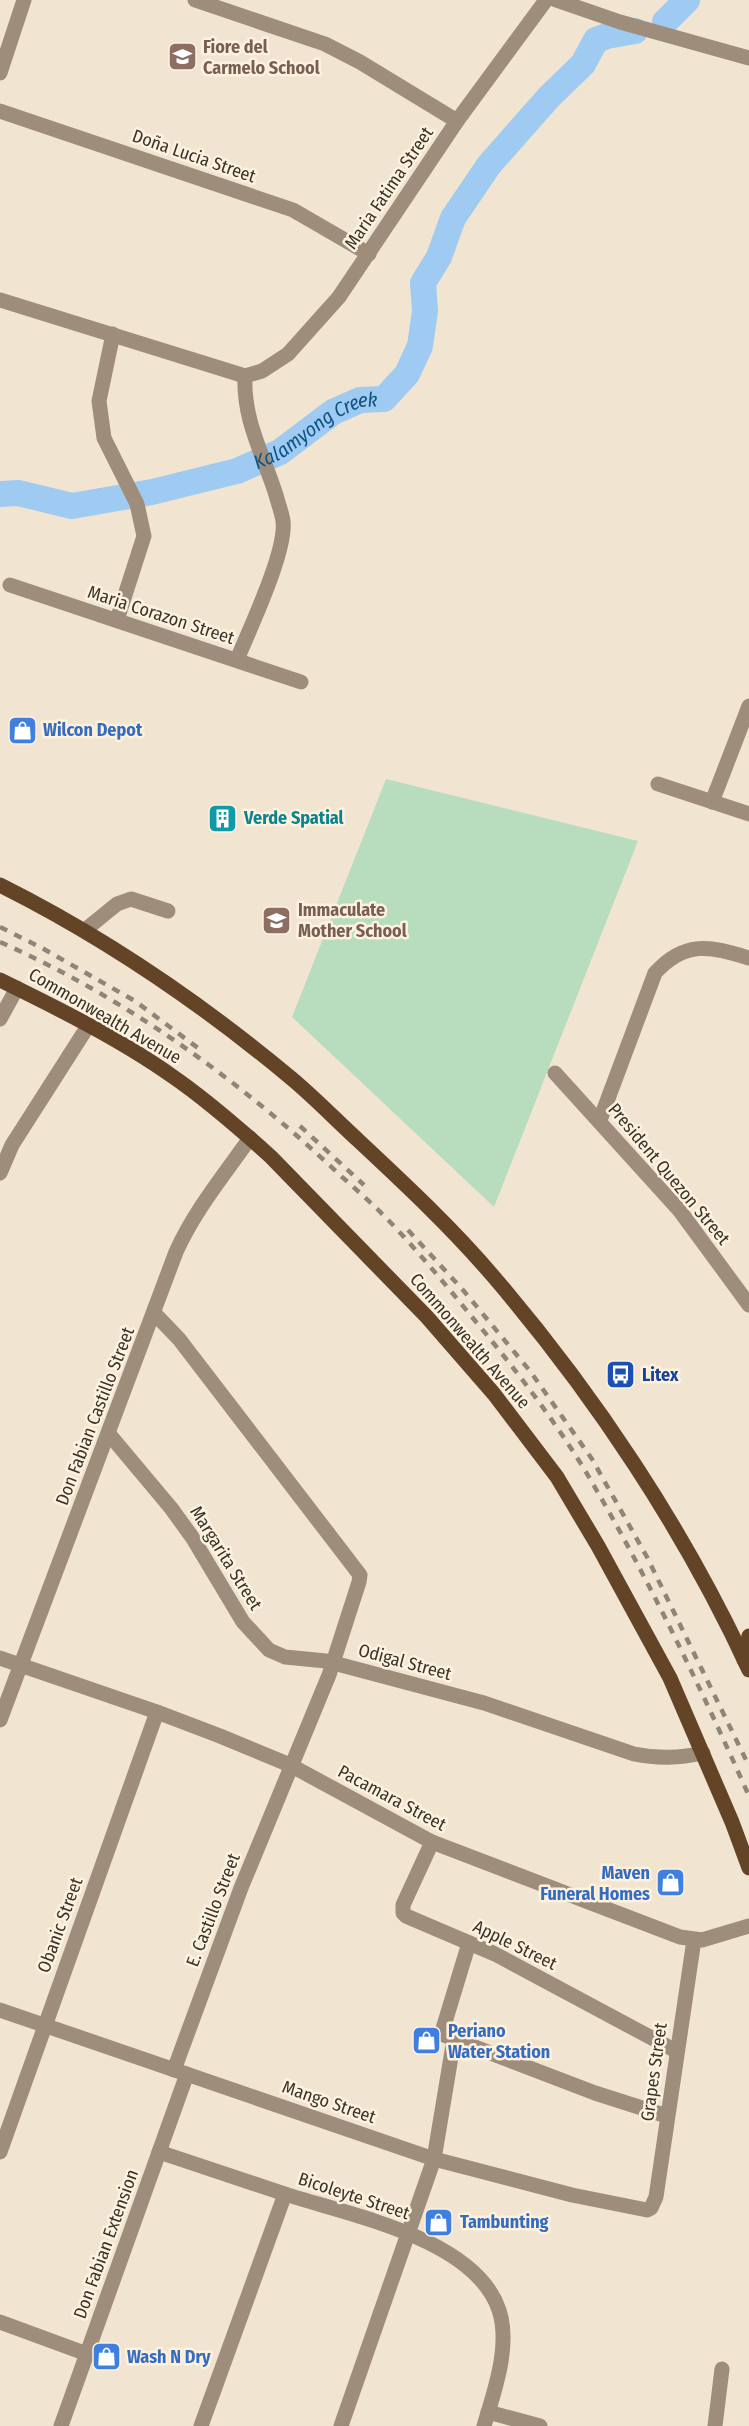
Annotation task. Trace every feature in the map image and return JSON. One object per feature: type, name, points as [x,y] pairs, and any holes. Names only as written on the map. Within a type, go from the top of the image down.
[{"type":"main road","points":[[0,885],[85,930],[148,970],[292,1079],[417,1195],[492,1275],[553,1350],[617,1439],[680,1538],[746,1665]]},
{"type":"main road","name":"Commonwealth Avenue","points":[[0,980],[88,1026],[171,1075],[250,1138],[427,1317],[494,1394],[557,1478],[598,1546],[670,1678],[749,1868]]},
{"type":"main road","points":[[746,1665],[749,1636]]},
{"type":"street","points":[[0,73],[24,0]]},
{"type":"street","points":[[195,0],[332,47],[457,121]]},
{"type":"street","name":"Maria Fatima Street","points":[[245,376],[262,371],[288,354],[339,297],[457,121],[546,0]]},
{"type":"street","points":[[556,0],[620,22],[749,58]]},
{"type":"street","name":"Doña Lucia Street","points":[[0,111],[293,210],[369,254]]},
{"type":"street","points":[[0,300],[245,376],[244,398],[248,418],[267,467],[284,522],[278,558],[237,660]]},
{"type":"street","points":[[113,334],[99,401],[104,438],[137,504],[144,536],[117,620]]},
{"type":"street","name":"Maria Corazon Street","points":[[10,585],[301,682]]},
{"type":"street","points":[[712,802],[749,706]]},
{"type":"street","points":[[658,784],[749,814]]},
{"type":"street","points":[[85,930],[117,903],[131,899],[168,911]]},
{"type":"street","points":[[600,1120],[655,973],[665,961],[689,949],[709,947],[749,958]]},
{"type":"street","points":[[0,1019],[17,988]]},
{"type":"street","points":[[0,1173],[12,1145],[88,1026]]},
{"type":"street","name":"President Quezon Street","points":[[555,1073],[680,1211],[747,1298]]},
{"type":"street","name":"Don Fabian Castillo Street","points":[[0,1720],[186,1230],[250,1138]]},
{"type":"street","name":"Odigal Street","points":[[155,1314],[179,1339],[308,1509],[357,1569],[359,1582],[333,1663],[484,1703],[634,1754],[674,1759],[703,1753]]},
{"type":"street","name":"Margarita Street","points":[[109,1434],[171,1508],[192,1537],[243,1622],[269,1650],[285,1657],[333,1663]]},
{"type":"street","name":"Pacamara Street","points":[[0,1658],[157,1712],[290,1765],[432,1842],[694,1940]]},
{"type":"street","name":"E. Castillo Street","points":[[180,2072],[241,1888],[333,1663]]},
{"type":"street","name":"Obanic Street","points":[[0,2152],[157,1712]]},
{"type":"street","name":"Apple Street","points":[[432,1842],[404,1905],[403,1912],[409,1918],[519,1966],[676,2051]]},
{"type":"street","points":[[694,1940],[702,1940],[749,1926]]},
{"type":"street","name":"Grapes Street","points":[[651,2208],[656,2197],[694,1940]]},
{"type":"street","points":[[469,1943],[442,2032],[444,2035],[595,2093],[667,2116]]},
{"type":"street","name":"Mango Street","points":[[0,2010],[434,2159],[595,2200],[640,2210],[651,2208]]},
{"type":"street","points":[[341,2426],[434,2159],[454,2039]]},
{"type":"street","name":"Don Fabian Extension","points":[[62,2426],[159,2152],[180,2072]]},
{"type":"street","name":"Bicoleyte Street","points":[[159,2152],[408,2233],[456,2258],[476,2274],[499,2310],[503,2335],[500,2364],[486,2419],[540,2426]]},
{"type":"street","points":[[201,2426],[285,2194]]},
{"type":"street","points":[[0,2322],[87,2354]]},
{"type":"street","points":[[715,2426],[722,2369]]},
{"type":"green space","points":[[386,779],[638,841],[494,1207],[292,1017]]},
{"type":"waterway","name":"Kalamyong Creek","points":[[665,22],[687,0]]},
{"type":"waterway","name":"Kalamyong Creek","points":[[0,494],[18,493],[72,506],[152,492],[237,471],[280,452],[333,412],[360,400],[384,399],[407,374],[420,346],[425,311],[423,283],[439,257],[453,218],[489,165],[549,97],[583,64],[596,40],[635,31]]},
{"type":"railway","points":[[0,927],[135,1001],[202,1051]]},
{"type":"railway","points":[[0,942],[93,989],[181,1045],[223,1075],[303,1141],[360,1193],[423,1258],[516,1372],[583,1467],[671,1629],[749,1796]]},
{"type":"railway","points":[[300,1126],[364,1185]]},
{"type":"railway","points":[[408,1230],[463,1290],[530,1371],[592,1459],[647,1557],[749,1766]]},
{"type":"place","name":"Fiore del Carmelo School","points":[[182,57]]},
{"type":"place","name":"Wilcon Depot","points":[[22,730]]},
{"type":"place","name":"Verde Spatial","points":[[223,818]]},
{"type":"place","name":"Immaculate Mother School","points":[[277,920]]},
{"type":"place","name":"Litex","points":[[621,1375]]},
{"type":"place","name":"Maven Funeral Homes","points":[[671,1883]]},
{"type":"place","name":"Periano Water Station","points":[[427,2041]]},
{"type":"place","name":"Tambunting","points":[[439,2222]]},
{"type":"place","name":"Wash N Dry","points":[[106,2357]]}]
